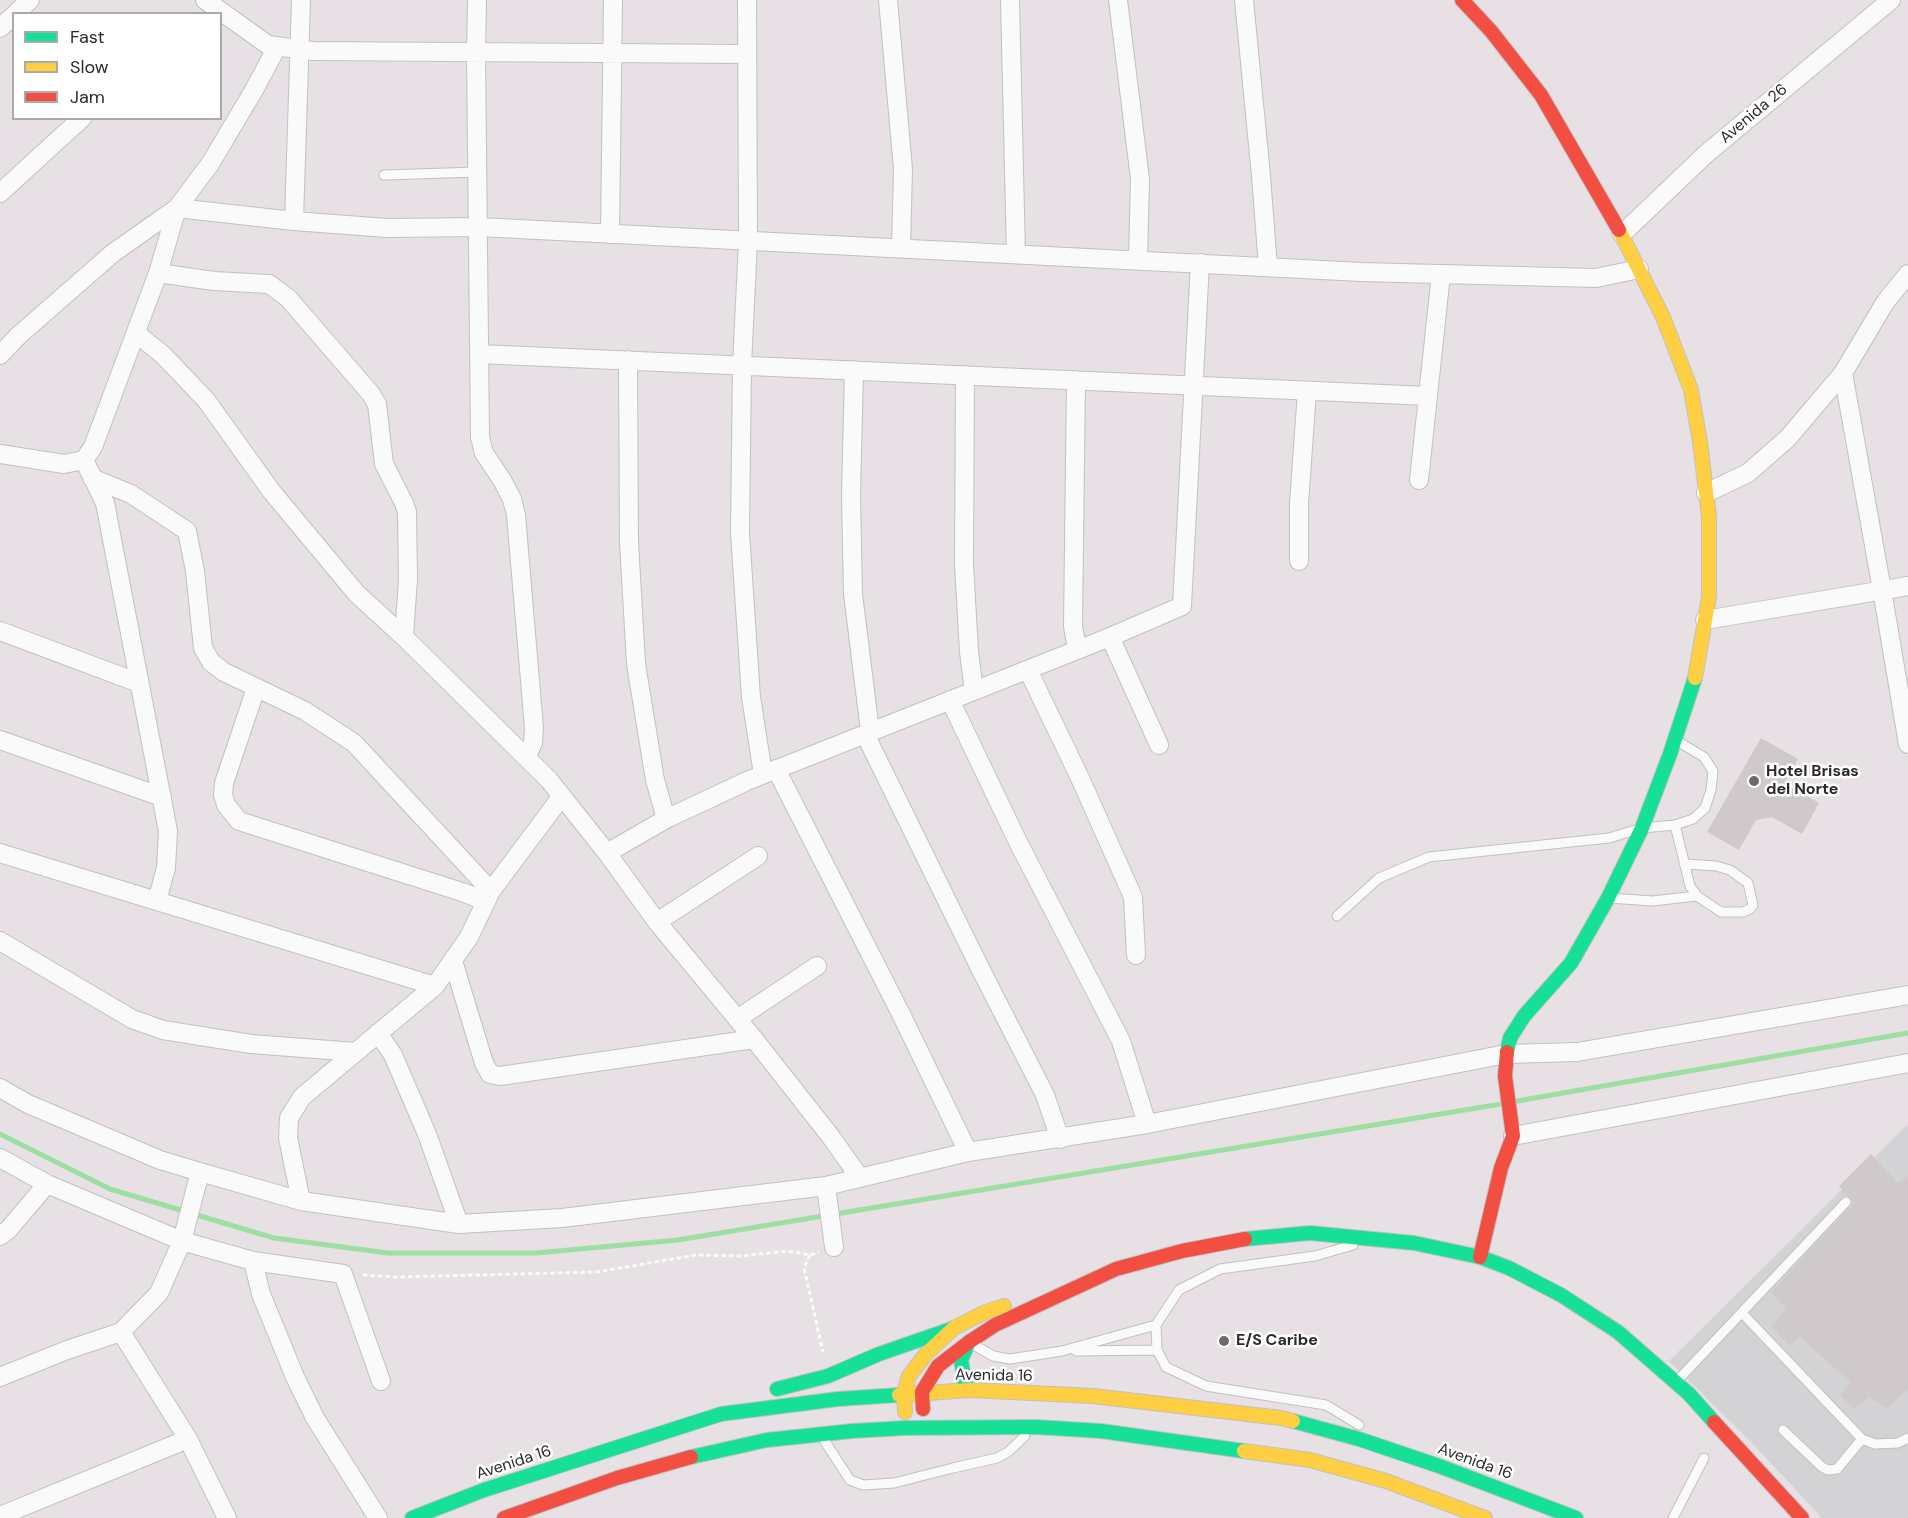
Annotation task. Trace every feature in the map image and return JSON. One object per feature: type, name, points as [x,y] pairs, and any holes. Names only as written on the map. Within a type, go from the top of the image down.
[{"type":"main road","points":[[1462,0],[1491,31],[1541,95],[1622,234],[1663,317],[1691,390],[1709,517],[1709,597],[1695,679],[1642,828],[1608,898],[1571,963],[1524,1016],[1510,1038],[1506,1054],[1505,1076],[1512,1129],[1480,1257]]},
{"type":"main road","points":[[924,1428],[922,1392],[938,1366],[969,1341],[995,1325],[1116,1269],[1182,1251],[1247,1239],[1310,1233],[1414,1243],[1480,1257],[1509,1268],[1562,1295],[1618,1332],[1689,1394],[1802,1518]]},
{"type":"main road","points":[[722,1414],[756,1395],[828,1376],[879,1354],[954,1328],[983,1313],[1031,1297],[1074,1288]]},
{"type":"main road","points":[[905,1428],[904,1393],[909,1376],[926,1354],[954,1328]]},
{"type":"main road","points":[[969,1341],[962,1360],[965,1384],[970,1390]]},
{"type":"main road","name":"Avenida 16","points":[[412,1518],[484,1490],[722,1414],[838,1399],[970,1390],[1093,1396],[1281,1418],[1359,1439],[1417,1458],[1576,1518]]},
{"type":"main road","points":[[504,1518],[617,1478],[767,1440],[905,1428],[1036,1426],[1101,1431],[1310,1460],[1386,1481],[1485,1518]]},
{"type":"street","points":[[16,12],[30,0]]},
{"type":"street","points":[[294,221],[301,0]]},
{"type":"street","points":[[477,0],[480,437],[484,453],[512,499],[516,515],[534,728],[533,743],[527,756]]},
{"type":"street","points":[[610,234],[613,0]]},
{"type":"street","points":[[747,0],[748,241],[742,365],[740,533],[751,698],[770,772],[900,1012],[968,1152]]},
{"type":"street","points":[[888,0],[903,169],[901,248]]},
{"type":"street","points":[[1010,0],[1016,254]]},
{"type":"street","points":[[1118,0],[1140,179],[1138,260]]},
{"type":"street","points":[[1244,0],[1268,267]]},
{"type":"street","name":"Avenida 26","points":[[1622,234],[1706,154],[1891,0]]},
{"type":"street","points":[[0,28],[12,16]]},
{"type":"street","points":[[222,17],[268,45],[313,51],[747,54]]},
{"type":"street","points":[[0,355],[113,253],[177,208],[210,164],[277,47]]},
{"type":"street","points":[[0,193],[80,120]]},
{"type":"street","points":[[177,208],[294,221],[387,228],[479,227],[1268,267],[1596,278],[1639,269]]},
{"type":"street","points":[[0,454],[64,464],[84,460],[93,447],[136,333],[158,273],[177,208]]},
{"type":"street","points":[[607,853],[666,819],[770,772],[1110,637],[1182,606],[1200,263]]},
{"type":"street","points":[[158,273],[214,281],[269,284],[288,298],[371,394],[377,404],[384,464],[404,503],[406,512],[408,579],[404,637]]},
{"type":"street","points":[[1419,480],[1441,274]]},
{"type":"street","points":[[1706,493],[1748,473],[1788,438],[1843,373],[1886,301],[1908,274]]},
{"type":"street","points":[[136,333],[163,355],[206,400],[272,492],[357,594],[527,756],[562,796],[657,922],[754,1039],[831,1137],[860,1178]]},
{"type":"street","points":[[479,354],[1428,396]]},
{"type":"street","points":[[628,360],[629,542],[636,664],[655,780],[666,819]]},
{"type":"street","points":[[854,370],[850,496],[853,594],[868,733],[971,950],[1045,1095],[1060,1139]]},
{"type":"street","points":[[1843,373],[1908,744]]},
{"type":"street","points":[[965,375],[964,564],[969,652],[974,691]]},
{"type":"street","points":[[1076,380],[1073,626],[1077,650]]},
{"type":"street","points":[[1299,561],[1299,503],[1307,391]]},
{"type":"street","points":[[84,460],[105,503],[168,831],[166,868],[157,901]]},
{"type":"street","points":[[92,478],[131,494],[187,531],[195,571],[203,648],[211,662],[224,672],[305,711],[354,743],[412,804],[488,896]]},
{"type":"street","points":[[1705,621],[1908,586]]},
{"type":"street","points":[[0,631],[139,683]]},
{"type":"street","points":[[1110,637],[1159,745]]},
{"type":"street","points":[[1028,670],[1080,778],[1133,897],[1136,955]]},
{"type":"street","points":[[256,688],[224,783],[223,795],[226,806],[239,821],[462,892],[488,896]]},
{"type":"street","points":[[950,700],[1024,852],[1121,1041],[1147,1124]]},
{"type":"street","points":[[0,740],[162,797]]},
{"type":"street","points":[[301,1201],[288,1138],[289,1118],[302,1097],[435,986],[469,937],[488,896],[562,796]]},
{"type":"street","points":[[0,853],[435,986]]},
{"type":"street","points":[[657,922],[758,856]]},
{"type":"street","points":[[0,941],[132,1019],[163,1030],[251,1044],[356,1052]]},
{"type":"street","points":[[453,961],[484,1063],[490,1074],[500,1076],[754,1039]]},
{"type":"street","points":[[737,1019],[817,966]]},
{"type":"street","points":[[0,1088],[28,1104],[160,1160],[200,1172],[301,1201],[459,1224],[562,1218],[826,1186],[968,1152],[1147,1124],[1506,1054],[1577,1052],[1908,995]]},
{"type":"street","points":[[378,1033],[393,1055],[427,1134],[459,1224]]},
{"type":"street","points":[[1512,1129],[1908,1063]]},
{"type":"street","points":[[0,1158],[48,1184],[182,1241],[253,1261],[343,1274],[381,1381]]},
{"type":"street","points":[[0,1377],[67,1350],[121,1332],[159,1293],[182,1241],[200,1172]]},
{"type":"street","points":[[0,1236],[8,1230],[48,1184]]},
{"type":"street","points":[[826,1186],[834,1247]]},
{"type":"street","points":[[253,1261],[261,1294],[315,1418],[378,1518]]},
{"type":"street","points":[[121,1332],[188,1439],[227,1518]]},
{"type":"street","points":[[0,1516],[188,1439]]},
{"type":"lane","points":[[384,175],[478,172]]},
{"type":"lane","points":[[1337,916],[1379,878],[1429,857],[1610,838],[1642,828],[1675,825],[1693,819],[1705,808],[1712,790],[1713,771],[1704,757],[1675,739]]},
{"type":"lane","points":[[1675,825],[1690,886],[1697,896],[1721,912],[1743,912],[1753,905],[1748,883],[1730,870],[1716,866],[1686,864]]},
{"type":"lane","points":[[1608,898],[1652,901],[1697,896]]},
{"type":"lane","points":[[1676,1382],[1846,1203]]},
{"type":"lane","points":[[1366,1429],[1326,1405],[1206,1386],[1166,1367],[1156,1350],[1156,1325],[1179,1290],[1220,1269],[1315,1256],[1372,1239]]},
{"type":"lane","points":[[1742,1313],[1862,1439],[1875,1444],[1899,1443],[1908,1438]]},
{"type":"lane","points":[[969,1341],[993,1356],[1010,1359],[1062,1351],[1156,1325]]},
{"type":"lane","points":[[1062,1351],[1156,1350]]},
{"type":"lane","points":[[820,1435],[850,1480],[863,1485],[894,1483],[998,1458],[1008,1452],[1036,1426]]},
{"type":"lane","points":[[1783,1430],[1828,1470],[1837,1469],[1862,1439]]},
{"type":"lane","points":[[1377,1435],[1417,1458]]},
{"type":"lane","points":[[1673,1518],[1704,1458]]},
{"type":"path","points":[[343,1274],[397,1276],[597,1272],[696,1255],[741,1256],[787,1251],[810,1256],[834,1247]]},
{"type":"path","points":[[810,1256],[804,1268],[828,1376]]},
{"type":"shaded area","points":[[1908,1124],[1908,1518],[1822,1518],[1754,1445],[1669,1361]]},
{"type":"building","name":"Hotel Brisas del Norte","points":[[1761,738],[1798,759],[1784,783],[1819,803],[1802,834],[1772,817],[1756,820],[1739,850],[1707,832]]},
{"type":"building","points":[[1871,1154],[1898,1183],[1908,1176],[1908,1389],[1887,1409],[1869,1397],[1854,1409],[1840,1395],[1851,1383],[1800,1337],[1790,1346],[1771,1327],[1786,1309],[1771,1292],[1854,1203],[1839,1186]]},
{"type":"waterway","points":[[1517,1101],[1908,1033]]},
{"type":"waterway","points":[[0,1134],[110,1189],[274,1238],[388,1253],[536,1253],[678,1240],[1501,1104]]},
{"type":"traffic: fast","points":[[1507,1052],[1510,1038],[1524,1016],[1571,963],[1608,898],[1642,828],[1695,678]]},
{"type":"traffic: fast","points":[[1245,1239],[1310,1233],[1414,1243],[1480,1257],[1509,1268],[1561,1295],[1618,1332],[1689,1394],[1714,1422]]},
{"type":"traffic: fast","points":[[777,1389],[828,1376],[879,1354],[954,1328]]},
{"type":"traffic: fast","points":[[969,1342],[961,1360],[965,1384],[970,1390]]},
{"type":"traffic: fast","points":[[412,1518],[484,1490],[721,1414],[838,1399],[899,1395]]},
{"type":"traffic: fast","points":[[1293,1421],[1359,1439],[1439,1466],[1576,1518]]},
{"type":"traffic: fast","points":[[691,1457],[767,1440],[905,1428],[1036,1427],[1101,1431],[1244,1451]]},
{"type":"traffic: slow","points":[[1619,230],[1663,317],[1691,390],[1700,442],[1709,517],[1709,597],[1695,678]]},
{"type":"traffic: slow","points":[[905,1412],[904,1393],[909,1376],[926,1354],[954,1328],[983,1313],[1004,1306]]},
{"type":"traffic: slow","points":[[899,1395],[970,1390],[1093,1396],[1293,1421]]},
{"type":"traffic: slow","points":[[1244,1451],[1310,1460],[1386,1481],[1485,1518]]},
{"type":"traffic: jam","points":[[1462,0],[1491,31],[1541,95],[1619,230]]},
{"type":"traffic: jam","points":[[1480,1257],[1501,1168],[1513,1136],[1505,1076],[1507,1052]]},
{"type":"traffic: jam","points":[[923,1409],[922,1392],[938,1366],[995,1325],[1116,1269],[1182,1251],[1245,1239]]},
{"type":"traffic: jam","points":[[1714,1422],[1802,1518]]},
{"type":"traffic: jam","points":[[504,1518],[617,1478],[691,1457]]},
{"type":"place","name":"Hotel Brisas del Norte","points":[[1754,781]]},
{"type":"place","name":"E/S Caribe","points":[[1224,1341]]}]
